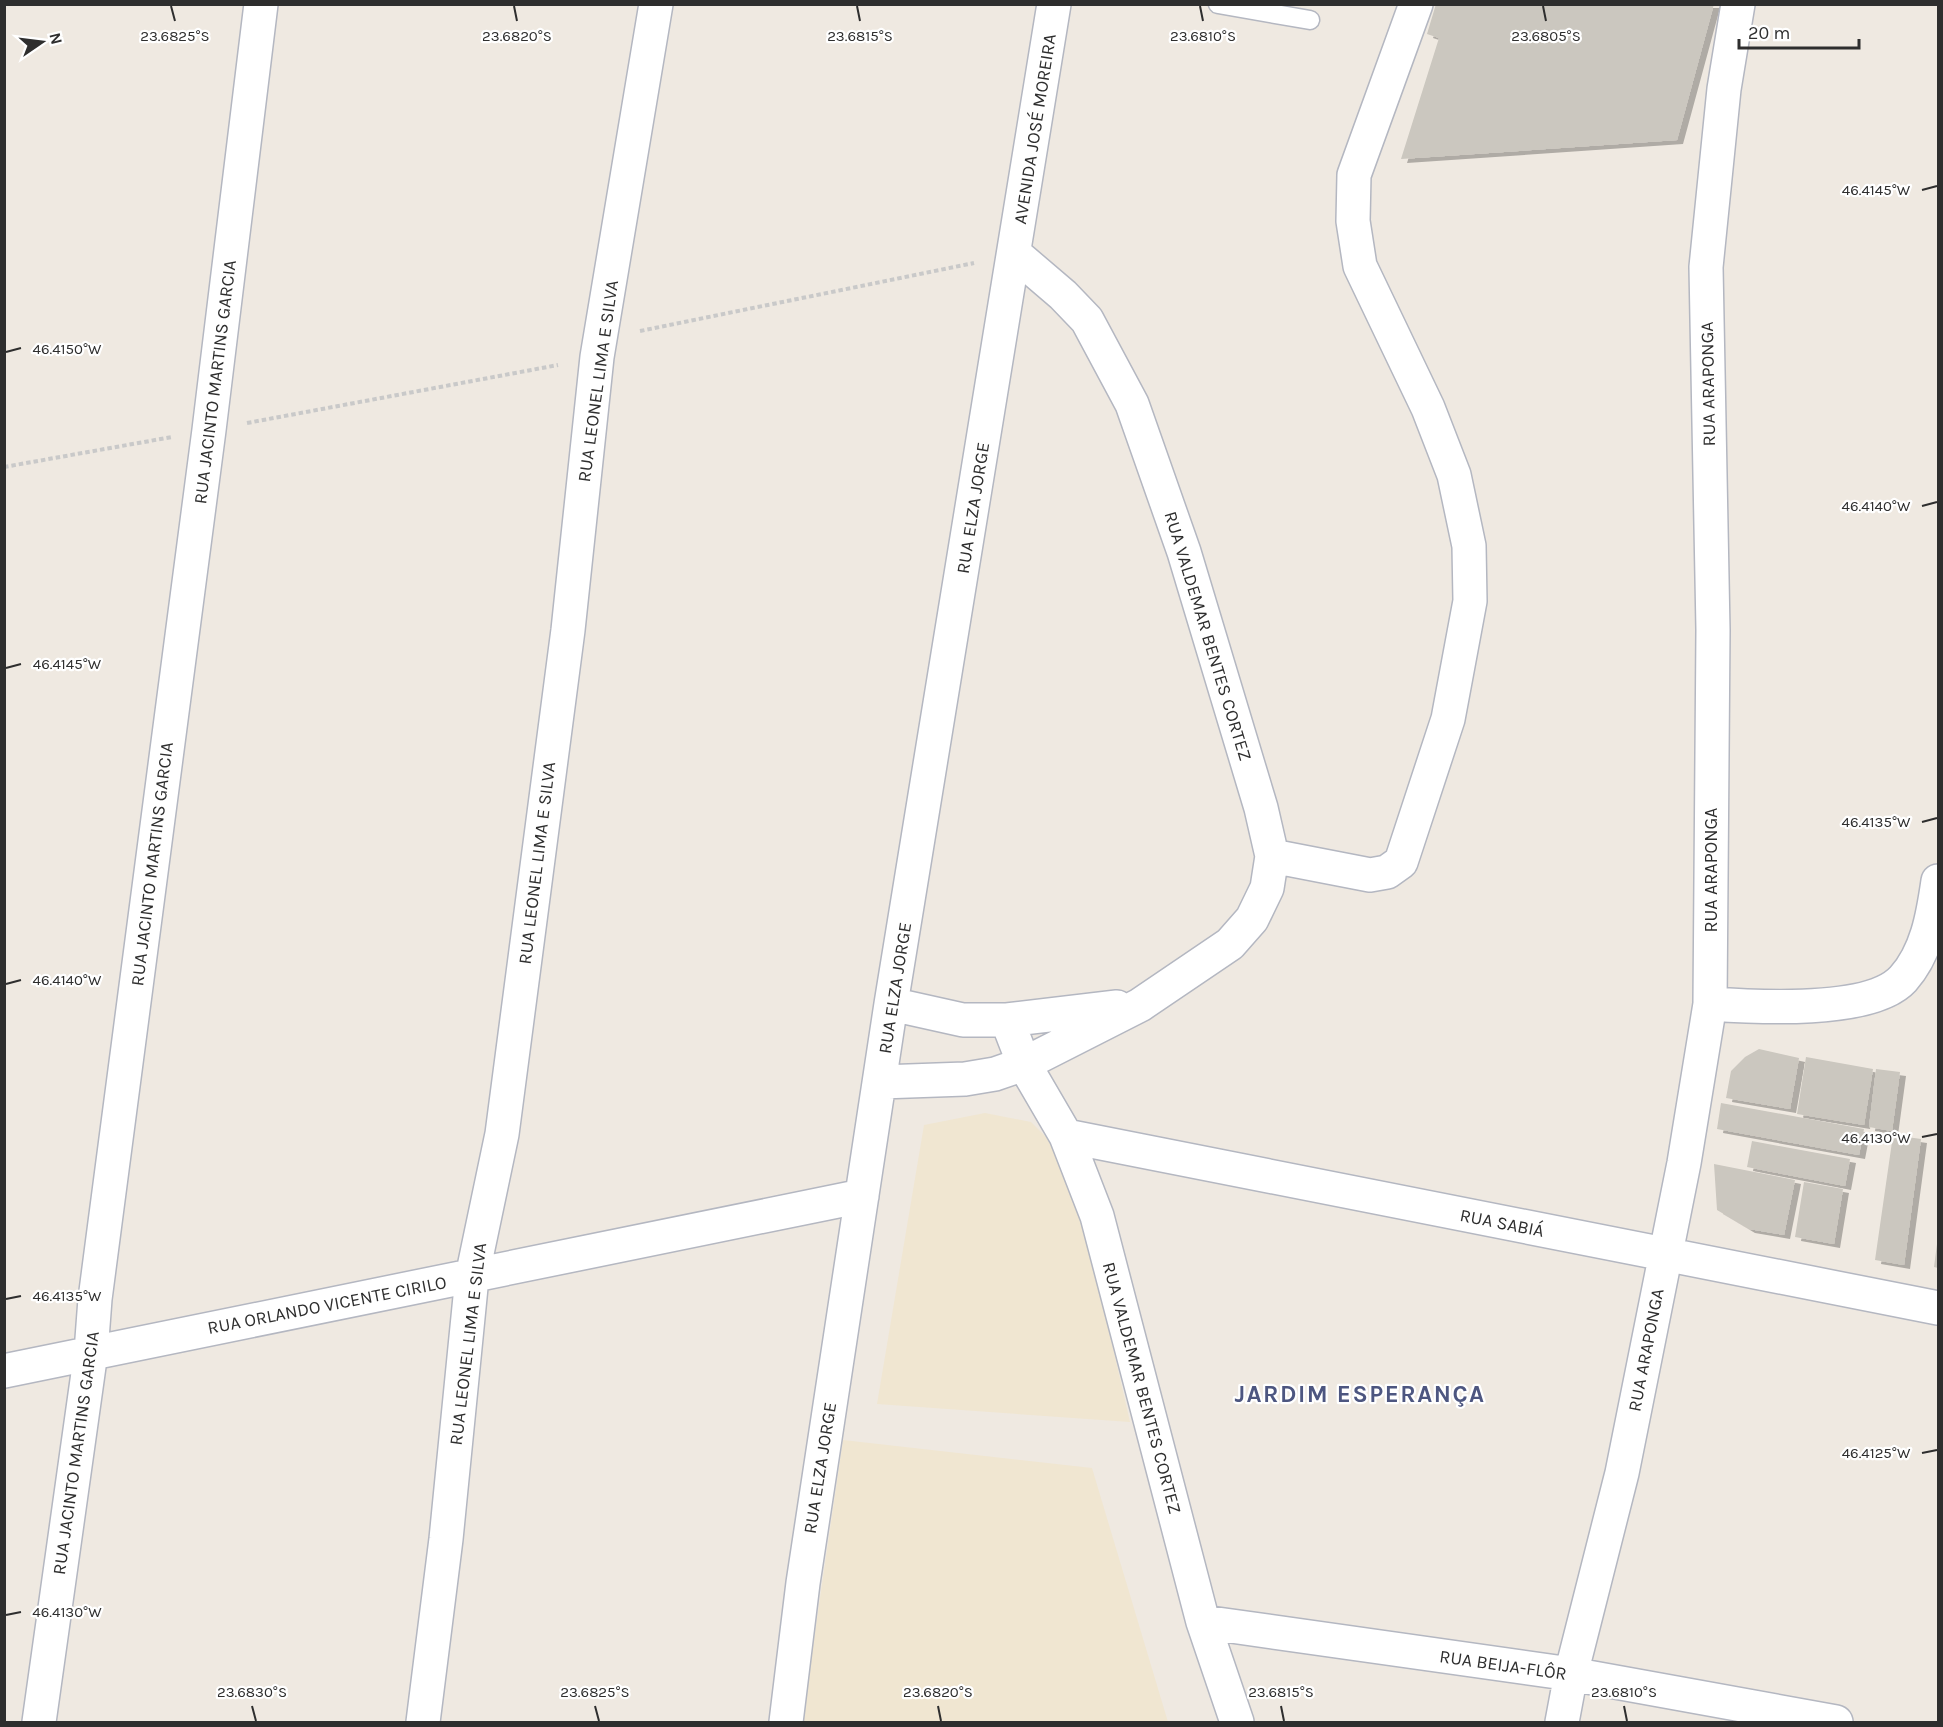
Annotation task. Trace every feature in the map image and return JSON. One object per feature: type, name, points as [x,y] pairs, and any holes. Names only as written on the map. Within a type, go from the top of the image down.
[{"type":"street","name":"RUA JACINTO MARTINS GARCIA","points":[[39,1722],[91,1352],[97,1287],[209,430],[261,4]]},
{"type":"street","name":"RUA LEONEL LIMA E SILVA","points":[[423,1722],[446,1539],[472,1277],[502,1134],[568,630],[599,348],[656,4]]},
{"type":"street","name":"AVENIDA JOSÉ MOREIRA","points":[[1015,254],[1054,4]]},
{"type":"street","points":[[1272,856],[1370,875],[1387,872],[1401,862],[1448,719],[1470,601],[1469,546],[1454,475],[1428,408],[1360,266],[1353,221],[1354,175],[1416,4]]},
{"type":"street","name":"RUA ARAPONGA","points":[[1562,1722],[1571,1674],[1622,1473],[1666,1256],[1710,1004],[1713,630],[1706,267],[1724,88],[1738,4]]},
{"type":"street","name":"RUA VALDEMAR BENTES CORTEZ","points":[[881,1082],[965,1078],[996,1074],[1024,1064],[1140,1005],[1207,960],[1252,919],[1267,888],[1272,856],[1261,808],[1184,552],[1132,404],[1087,320],[1063,295],[1015,254]]},
{"type":"street","name":"RUA ELZA JORGE","points":[[786,1722],[803,1583],[881,1082],[891,1004],[1015,254]]},
{"type":"street","points":[[1710,1004],[1773,1009],[1815,1005],[1882,993],[1901,980],[1919,957],[1933,917],[1938,881]]},
{"type":"street","name":"RUA VALDEMAR BENTES CORTEZ","points":[[891,1004],[963,1020],[1007,1020],[1140,1005]]},
{"type":"street","name":"RUA VALDEMAR BENTES CORTEZ","points":[[1007,1020],[1024,1064],[1066,1136],[1097,1216],[1203,1622],[1237,1722]]},
{"type":"street","name":"RUA SABIÁ","points":[[1066,1136],[1938,1308]]},
{"type":"street","name":"RUA ORLANDO VICENTE CIRILO","points":[[4,1371],[862,1196]]},
{"type":"street","name":"RUA BEIJA-FLÔR","points":[[1203,1622],[1571,1674],[1836,1722]]},
{"type":"lane","points":[[1218,4],[1310,20]]},
{"type":"path","points":[[4,467],[209,430],[599,348],[1015,254]]},
{"type":"shaded area","points":[[985,1113],[1031,1122],[1063,1154],[1081,1209],[1130,1422],[877,1404],[924,1125]]},
{"type":"shaded area","points":[[843,1440],[1092,1468],[1168,1722],[802,1722]]},
{"type":"building","points":[[1436,4],[1714,4],[1677,140],[1401,159],[1439,38],[1427,34]]},
{"type":"building","points":[[1759,1049],[1799,1058],[1790,1109],[1726,1098],[1731,1071],[1745,1057]]},
{"type":"building","points":[[1806,1057],[1873,1069],[1864,1125],[1797,1114]]},
{"type":"building","points":[[1876,1069],[1900,1072],[1892,1131],[1869,1127]]},
{"type":"building","points":[[1721,1103],[1864,1129],[1859,1155],[1717,1129]]},
{"type":"building","points":[[1893,1135],[1921,1139],[1904,1265],[1875,1260]]},
{"type":"building","points":[[1752,1141],[1850,1159],[1845,1186],[1747,1167]]},
{"type":"building","points":[[1714,1164],[1795,1180],[1784,1235],[1749,1229],[1717,1210]]},
{"type":"building","points":[[1804,1182],[1843,1189],[1834,1244],[1795,1237]]},
{"type":"building","points":[[1938,1244],[1938,1268],[1934,1267]]},
{"type":"district","name":"JARDIM ESPERANÇA","points":[[1360,1394]]}]
